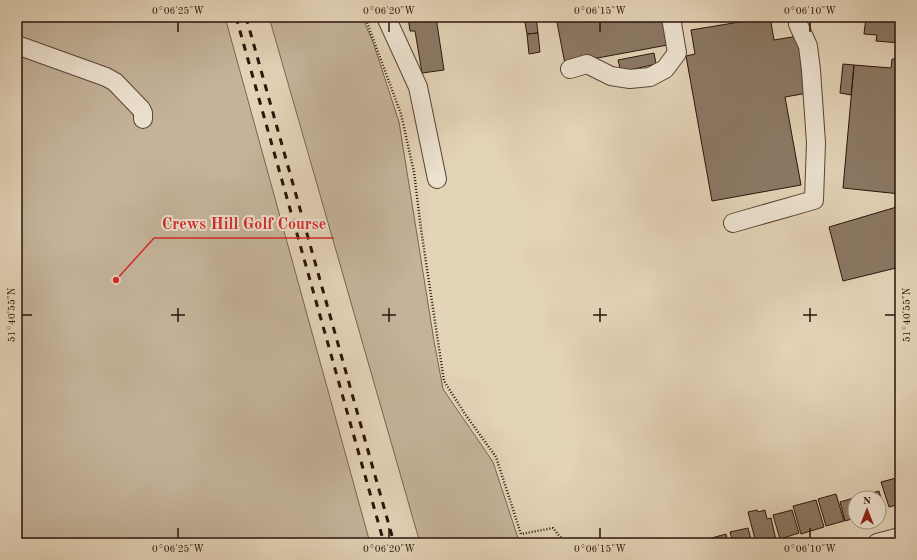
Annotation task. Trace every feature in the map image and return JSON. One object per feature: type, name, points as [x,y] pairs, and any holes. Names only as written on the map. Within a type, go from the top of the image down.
[{"type":"street","points":[[386,17],[418,87],[437,179]]},
{"type":"street","points":[[570,69],[587,64],[611,76],[630,79],[650,77],[665,69],[677,53],[671,17]]},
{"type":"street","points":[[733,223],[814,200],[816,143],[811,70],[808,46],[798,24],[798,17]]},
{"type":"street","points":[[17,45],[111,79],[141,109],[143,119]]},
{"type":"street","points":[[877,543],[900,536]]},
{"type":"path","points":[[365,17],[401,114],[414,172],[444,381],[465,414],[496,457],[521,534],[553,528],[565,543]]},
{"type":"shaded area","points":[[17,17],[225,17],[370,543],[17,543]]},
{"type":"shaded area","points":[[269,17],[362,17],[373,42],[399,122],[443,389],[493,462],[518,538],[515,543],[420,543]]},
{"type":"building","points":[[408,17],[436,17],[444,70],[422,73],[415,31],[410,31]]},
{"type":"building","points":[[524,17],[536,17],[538,33],[527,34]]},
{"type":"building","points":[[556,17],[668,17],[673,44],[565,64]]},
{"type":"building","points":[[683,17],[701,17],[701,18],[684,21]]},
{"type":"building","points":[[770,17],[774,40],[798,36],[808,93],[785,97],[801,185],[712,201],[686,56],[695,54],[691,30]]},
{"type":"building","points":[[866,17],[900,17],[900,43],[876,41],[877,35],[864,34]]},
{"type":"building","points":[[538,33],[540,52],[529,54],[527,34]]},
{"type":"building","points":[[654,53],[656,64],[621,72],[618,60]]},
{"type":"building","points":[[892,59],[900,59],[900,194],[843,188],[854,65],[891,68]]},
{"type":"building","points":[[843,64],[854,65],[851,95],[840,93]]},
{"type":"building","points":[[900,206],[900,267],[843,281],[829,227]]},
{"type":"building","points":[[900,477],[900,504],[889,507],[887,501],[887,490],[884,490],[881,482]]},
{"type":"building","points":[[836,494],[844,521],[826,526],[818,499]]},
{"type":"building","points":[[816,500],[824,527],[801,534],[793,506]]},
{"type":"building","points":[[847,500],[847,520],[845,521],[840,502]]},
{"type":"building","points":[[757,510],[758,512],[765,510],[767,519],[771,518],[776,540],[756,543],[748,512]]},
{"type":"building","points":[[792,510],[799,533],[780,539],[773,515]]},
{"type":"building","points":[[748,528],[752,543],[733,543],[730,532]]},
{"type":"building","points":[[726,534],[728,543],[709,543],[708,539]]},
{"type":"building","points":[[684,539],[685,543],[671,543]]},
{"type":"railway","points":[[236,17],[384,543]]},
{"type":"railway","points":[[246,17],[394,543]]},
{"type":"place","name":"Crews Hill Golf Course","points":[[116,280]]}]
